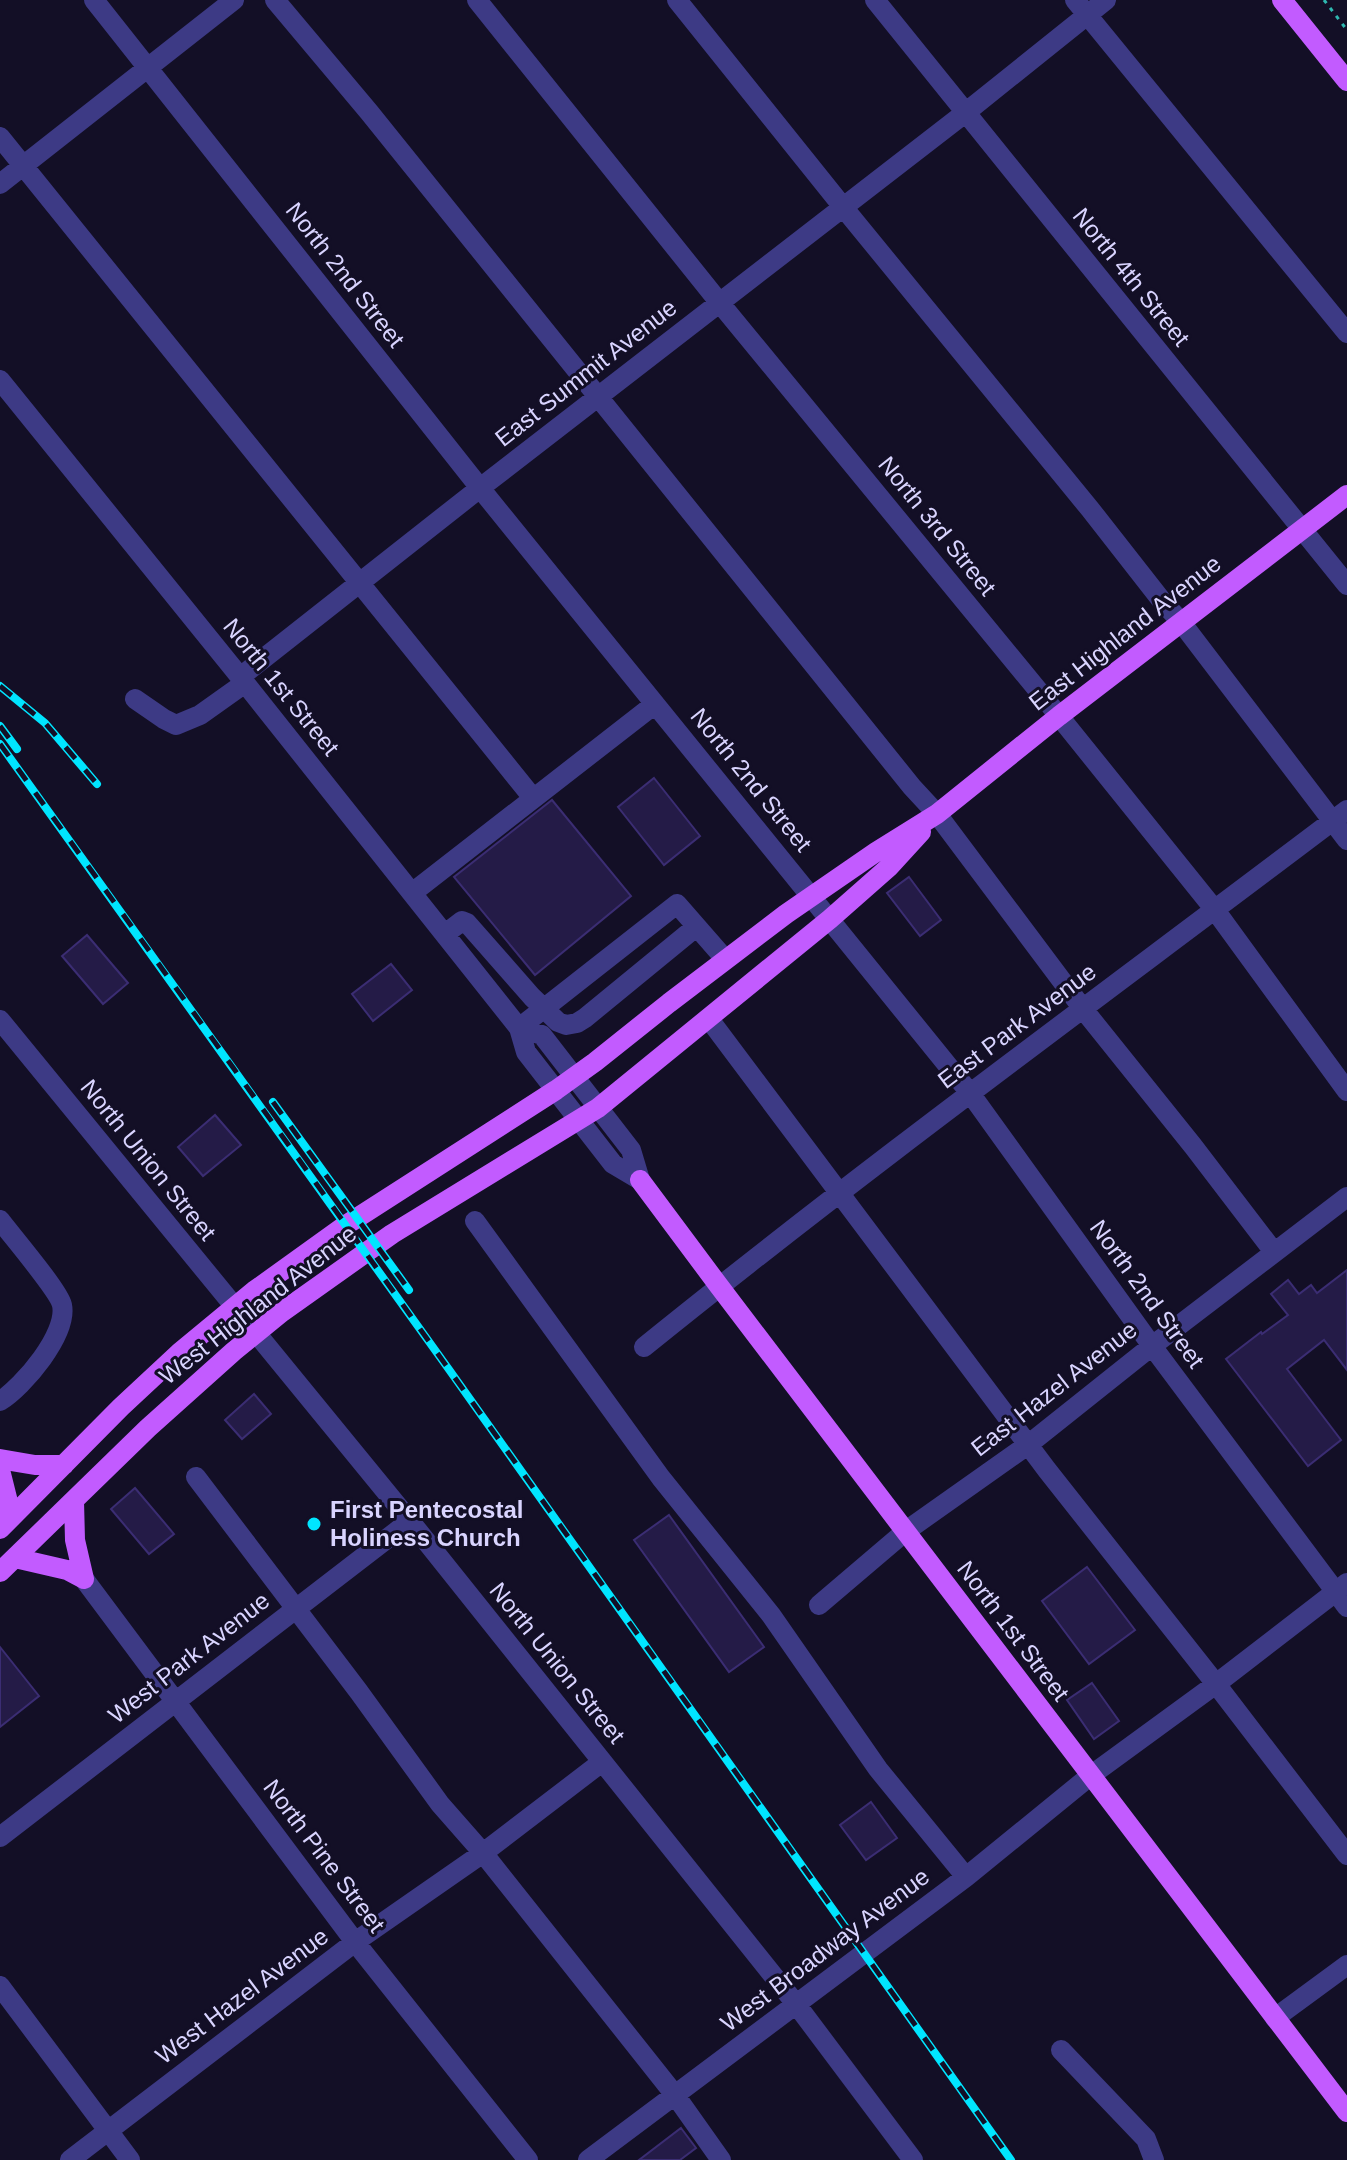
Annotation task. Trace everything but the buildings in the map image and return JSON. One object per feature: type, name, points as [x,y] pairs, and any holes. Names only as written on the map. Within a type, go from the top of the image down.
[{"type":"main road","points":[[1282,0],[1347,81]]},
{"type":"main road","name":"East Highland Avenue","points":[[574,1077],[811,895],[937,814],[1059,716],[1347,495]]},
{"type":"main road","name":"East Highland Avenue","points":[[579,1120],[598,1108],[830,919],[889,867],[937,814]]},
{"type":"main road","name":"West Highland Avenue","points":[[3,1526],[121,1407],[179,1353],[254,1291],[346,1225],[574,1077]]},
{"type":"main road","name":"West Highland Avenue","points":[[7,1565],[193,1385],[282,1312],[392,1234],[579,1120]]},
{"type":"main road","name":"North 1st Street","points":[[640,1180],[1347,2112]]},
{"type":"main road","points":[[0,1459],[35,1465],[64,1465]]},
{"type":"main road","points":[[0,1470],[8,1502],[3,1526]]},
{"type":"main road","points":[[74,1501],[75,1540],[84,1579]]},
{"type":"main road","points":[[7,1565],[67,1570],[84,1579]]},
{"type":"street","name":"North 2nd Street","points":[[94,0],[480,488],[970,1093],[1152,1346],[1343,1594]]},
{"type":"street","points":[[0,184],[234,0]]},
{"type":"street","points":[[275,0],[379,124],[912,787],[937,814],[1083,1009],[1274,1252]]},
{"type":"street","name":"North 3rd Street","points":[[477,0],[1215,910],[1347,1091]]},
{"type":"street","points":[[677,0],[1162,601],[1340,816],[1347,840]]},
{"type":"street","name":"North 4th Street","points":[[875,0],[1347,585]]},
{"type":"street","name":"East Summit Avenue","points":[[135,699],[176,725],[200,715],[359,583],[965,113],[1081,7],[1106,0]]},
{"type":"street","points":[[1081,7],[1347,333]]},
{"type":"street","points":[[0,137],[533,798]]},
{"type":"street","name":"North 1st Street","points":[[0,380],[519,1028],[526,1052],[613,1164],[640,1180]]},
{"type":"street","points":[[412,893],[655,704]]},
{"type":"street","name":"East Park Avenue","points":[[719,1286],[970,1093],[1340,816]]},
{"type":"street","points":[[519,1028],[677,904],[725,959]]},
{"type":"street","points":[[445,934],[462,921],[467,923],[543,1008],[566,1025],[585,1018],[696,927]]},
{"type":"street","points":[[709,1019],[1029,1444],[1347,1855]]},
{"type":"street","name":"North Union Street","points":[[0,1020],[410,1521],[796,2004],[913,2160]]},
{"type":"street","name":"North 1st Street","points":[[519,1028],[542,1035],[631,1150],[640,1180]]},
{"type":"street","name":"East Hazel Avenue","points":[[906,1531],[1029,1444],[1347,1197]]},
{"type":"street","points":[[0,1220],[62,1305],[60,1322],[48,1350],[27,1380],[0,1401]]},
{"type":"street","points":[[475,1221],[661,1478],[771,1615],[878,1769],[966,1877]]},
{"type":"street","points":[[644,1347],[719,1286]]},
{"type":"street","points":[[196,1477],[440,1804],[483,1853],[675,2095],[721,2160]]},
{"type":"street","name":"West Park Avenue","points":[[0,1837],[410,1521]]},
{"type":"street","points":[[819,1605],[906,1531]]},
{"type":"street","name":"North Pine Street","points":[[84,1579],[355,1942],[528,2160]]},
{"type":"street","name":"West Broadway Avenue","points":[[588,2160],[966,1877],[1090,1776],[1343,1594]]},
{"type":"street","name":"West Hazel Avenue","points":[[70,2160],[355,1942],[483,1853],[602,1762]]},
{"type":"street","points":[[1275,2018],[1347,1965]]},
{"type":"street","points":[[0,1986],[130,2160]]},
{"type":"street","points":[[1061,2050],[1146,2139],[1154,2160]]},
{"type":"path","points":[[1324,0],[1347,30]]},
{"type":"railway","points":[[0,686],[45,723],[97,784]]},
{"type":"railway","points":[[0,726],[17,749]]},
{"type":"railway","points":[[0,744],[1011,2160]]},
{"type":"railway","points":[[273,1102],[409,1290]]},
{"type":"place","name":"First Pentecostal Holiness Church","points":[[314,1524]]}]
